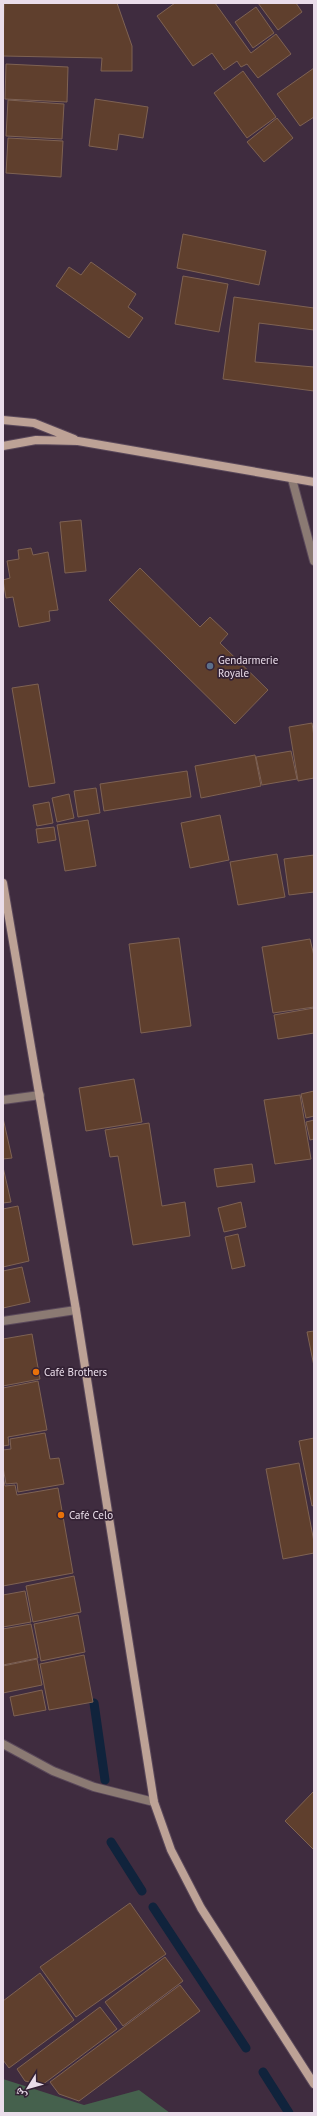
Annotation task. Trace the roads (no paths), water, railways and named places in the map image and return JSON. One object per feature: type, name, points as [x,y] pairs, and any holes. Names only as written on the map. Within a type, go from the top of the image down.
[{"type":"street","points":[[3,420],[34,423],[78,441]]},
{"type":"street","points":[[3,446],[36,440],[78,441],[314,482]]},
{"type":"street","points":[[292,479],[314,561]]},
{"type":"street","points":[[3,883],[76,1310],[154,1802],[171,1850],[201,1908],[314,2084]]},
{"type":"street","points":[[3,1100],[40,1095]]},
{"type":"street","points":[[3,1322],[76,1310]]},
{"type":"street","points":[[3,1744],[53,1771],[94,1787],[154,1802]]},
{"type":"waterway","points":[[94,1703],[105,1780]]},
{"type":"waterway","points":[[111,1842],[142,1891]]},
{"type":"waterway","points":[[153,1907],[246,2048]]},
{"type":"waterway","points":[[263,2072],[289,2113]]},
{"type":"place","name":"Gendarmerie Royale","points":[[210,666]]},
{"type":"place","name":"Café Brothers","points":[[36,1372]]},
{"type":"place","name":"Café Celo","points":[[61,1515]]}]
